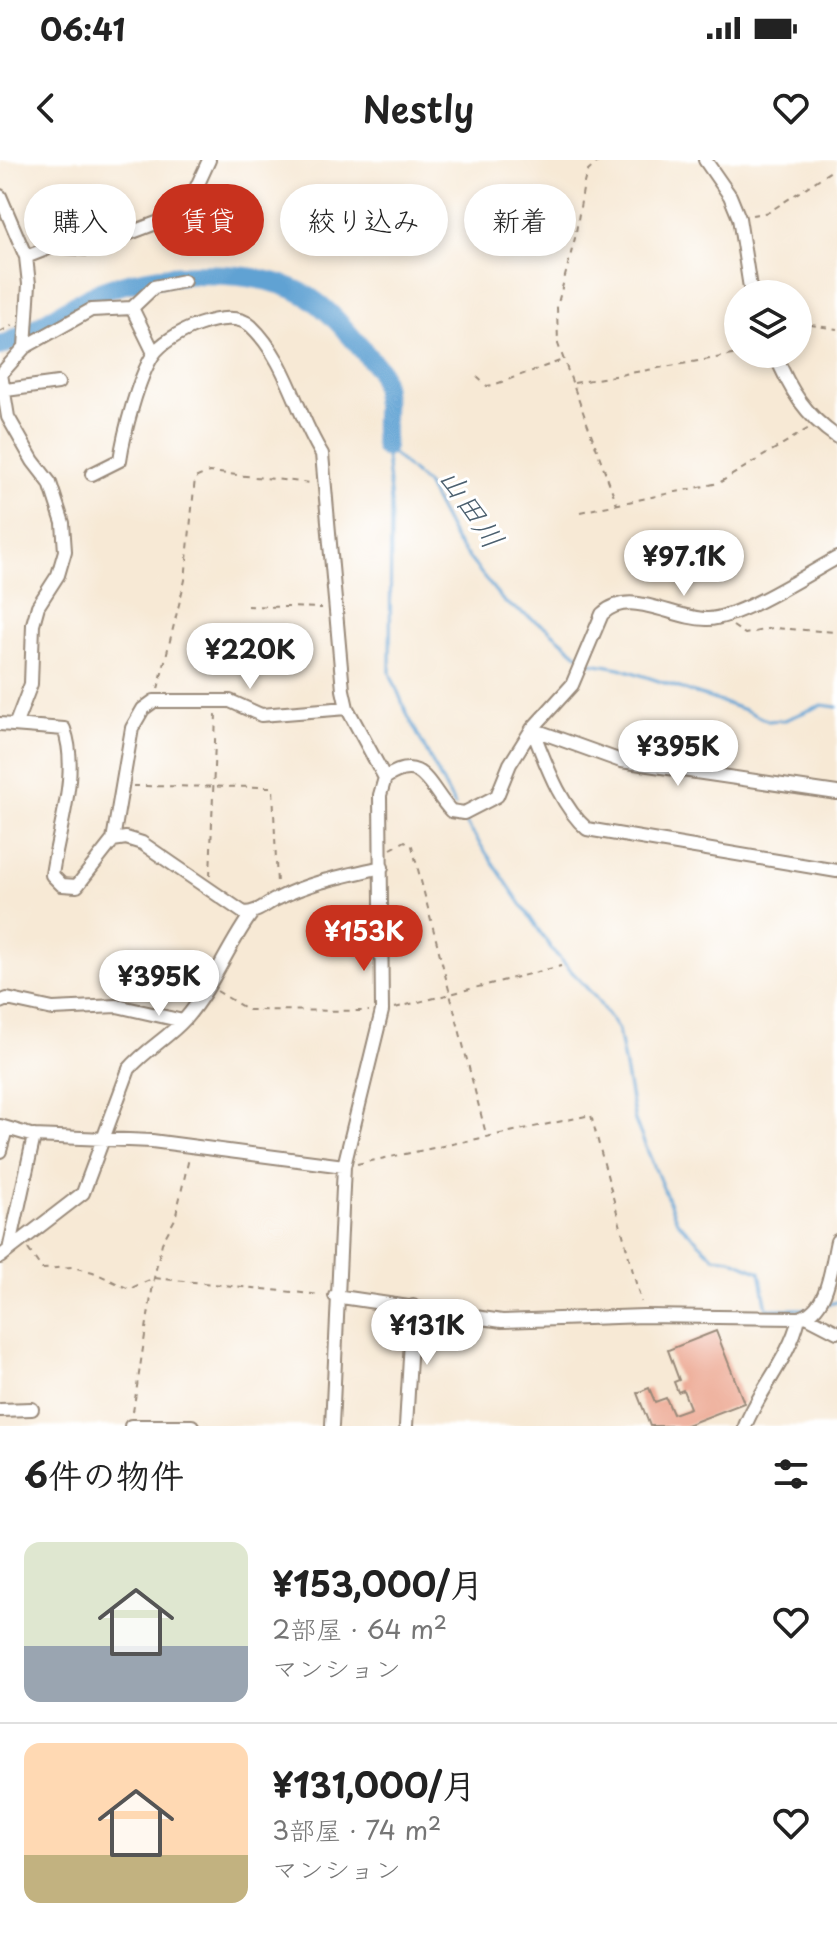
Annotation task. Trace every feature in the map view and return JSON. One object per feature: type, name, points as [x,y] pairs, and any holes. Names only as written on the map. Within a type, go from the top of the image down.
[{"type":"street","points":[[26,257],[54,246],[88,249],[180,214],[187,208],[209,160]]},
{"type":"street","points":[[705,160],[739,218],[749,280]]},
{"type":"street","points":[[0,196],[5,219],[26,257],[29,316],[25,346]]},
{"type":"street","points":[[16,723],[31,684],[33,624],[38,606],[58,575],[65,551],[63,523],[50,483],[33,461],[8,417],[6,390],[0,374],[25,346],[91,310],[132,308],[154,287],[184,281]]},
{"type":"street","points":[[132,308],[154,353]]},
{"type":"street","points":[[92,474],[120,460],[124,429],[154,353],[202,322],[231,317],[252,327],[286,376],[306,429],[322,454],[334,608],[347,708],[385,778]]},
{"type":"street","points":[[781,368],[793,396],[817,423],[837,437]]},
{"type":"street","points":[[6,390],[58,383]]},
{"type":"street","points":[[332,1426],[335,1296],[344,1166],[382,1011],[380,795],[385,778],[403,768],[413,769],[425,775],[458,812],[497,796],[510,764],[532,729],[572,685],[602,614],[619,603],[629,602],[688,617],[724,616],[837,558]]},
{"type":"street","points":[[0,724],[64,729],[70,745],[65,800],[52,875],[62,885],[77,886],[113,840],[132,728],[143,709],[154,701],[230,701],[261,715],[347,708]]},
{"type":"street","points":[[532,729],[621,761],[837,793]]},
{"type":"street","points":[[532,729],[548,768],[579,823],[587,829],[837,871]]},
{"type":"street","points":[[113,840],[126,838],[142,843],[244,913],[252,913]]},
{"type":"street","points":[[5,1253],[83,1193],[120,1084],[129,1069],[141,1054],[183,1021],[210,986],[233,939],[252,913],[278,898],[382,860]]},
{"type":"street","points":[[0,1002],[7,999],[53,1009],[117,1006],[183,1021]]},
{"type":"street","points":[[0,1151],[3,1128],[34,1136],[152,1141],[191,1149],[344,1166]]},
{"type":"street","points":[[5,1253],[34,1136]]},
{"type":"street","points":[[745,1426],[767,1380],[810,1311],[837,1241]]},
{"type":"street","points":[[335,1296],[502,1321],[810,1311],[837,1332]]},
{"type":"street","points":[[406,1426],[413,1306]]},
{"type":"street","points":[[0,1410],[32,1409]]},
{"type":"street","points":[[131,1426],[192,1426]]},
{"type":"path","points":[[600,160],[587,172],[575,238],[557,307],[562,360],[617,504]]},
{"type":"path","points":[[739,218],[769,212],[837,167]]},
{"type":"path","points":[[812,325],[837,329]]},
{"type":"path","points":[[571,384],[724,357]]},
{"type":"path","points":[[477,377],[487,386],[493,385],[562,360]]},
{"type":"path","points":[[580,512],[719,483],[817,423]]},
{"type":"path","points":[[154,701],[185,580],[195,478],[209,472],[326,485]]},
{"type":"path","points":[[247,606],[334,608]]},
{"type":"path","points":[[724,616],[745,634],[772,628],[837,632]]},
{"type":"path","points":[[210,889],[217,701]]},
{"type":"path","points":[[123,786],[273,787],[278,898]]},
{"type":"path","points":[[382,860],[405,841],[412,846],[487,1135]]},
{"type":"path","points":[[344,1166],[587,1115],[594,1117],[644,1316]]},
{"type":"path","points":[[134,1411],[154,1278],[162,1243],[175,1219],[191,1149]]},
{"type":"path","points":[[22,1240],[42,1269],[83,1270],[129,1289],[154,1278],[335,1296]]},
{"type":"building","points":[[716,1331],[744,1403],[684,1426],[650,1426],[637,1393],[649,1388],[655,1402],[666,1398],[673,1414],[690,1408],[683,1390],[678,1392],[674,1382],[679,1380],[668,1350]]},
{"type":"waterway","name":"山田川","points":[[0,346],[91,296],[142,280],[205,274],[267,281],[294,289],[325,309],[379,369],[384,387],[385,447]]},
{"type":"waterway","points":[[385,447],[391,503],[390,673],[408,716],[455,806]]},
{"type":"waterway","name":"山田川","points":[[385,447],[426,484],[456,542],[504,602],[547,628],[581,657]]},
{"type":"waterway","name":"山田川","points":[[586,662],[620,668],[745,710],[768,721],[785,720],[822,705],[837,707]]},
{"type":"waterway","points":[[461,816],[553,951],[595,997],[618,1030],[635,1121],[677,1221],[714,1257],[731,1259],[760,1272],[767,1309],[806,1309]]},
{"type":"waterway","points":[[821,1306],[837,1302]]}]
